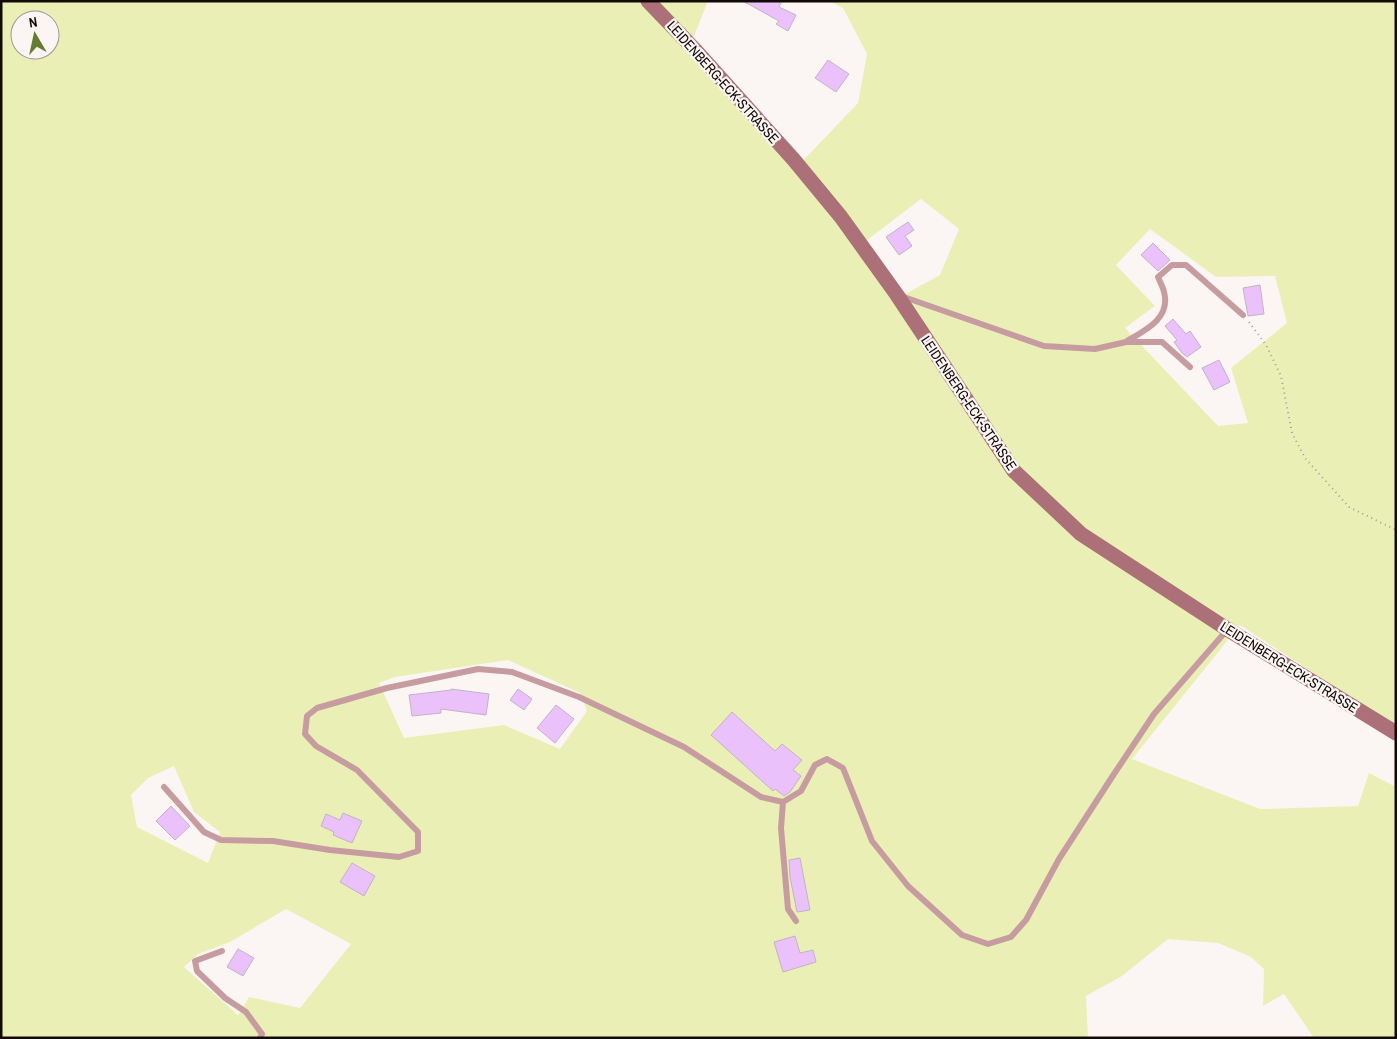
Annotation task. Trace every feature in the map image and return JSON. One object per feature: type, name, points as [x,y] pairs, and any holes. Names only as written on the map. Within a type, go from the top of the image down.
[{"type":"street","name":"LEIDENBERG-ECK-STRASSE","points":[[648,1],[697,52],[794,160],[841,217],[897,295],[1014,471],[1081,534],[1228,629],[1396,733]]},
{"type":"lane","points":[[1126,342],[1151,328],[1165,309],[1164,292],[1158,277],[1172,265],[1186,265],[1243,315]]},
{"type":"lane","points":[[897,295],[1044,346],[1095,349],[1126,342],[1162,342],[1190,367]]},
{"type":"lane","points":[[164,787],[204,832],[221,840],[272,841],[330,850],[399,857],[418,851],[418,832],[357,770],[316,746],[305,734],[307,716],[317,708],[387,688],[478,669],[512,672],[579,697],[684,747],[761,797],[783,802],[801,791],[815,764],[827,759],[843,768],[872,841],[908,886],[962,935],[988,944],[1011,937],[1026,920],[1059,859],[1154,714],[1228,629]]},
{"type":"lane","points":[[783,802],[781,828],[788,909],[796,921]]},
{"type":"lane","points":[[222,951],[195,962],[198,971],[226,998],[246,1012],[262,1034],[260,1038]]},
{"type":"path","points":[[1243,315],[1266,345],[1281,376],[1292,433],[1305,458],[1349,507],[1396,530]]},
{"type":"green space","points":[[1,1],[708,1],[688,51],[794,170],[858,103],[867,54],[843,8],[829,1],[1396,1],[1396,727],[1240,625],[1132,759],[1260,809],[1358,806],[1369,773],[1396,787],[1396,1038],[1314,1038],[1284,994],[1263,1006],[1264,969],[1251,957],[1218,943],[1168,939],[1122,976],[1086,996],[1088,1038],[1,1038]],"holes":[[[921,199],[959,229],[940,275],[896,299],[858,247]],[[1150,229],[1216,277],[1275,276],[1287,323],[1231,368],[1248,423],[1218,426],[1125,328],[1155,306],[1116,265]],[[508,660],[580,693],[587,711],[560,749],[504,725],[404,738],[379,683],[395,677]],[[174,766],[194,812],[220,832],[208,863],[137,827],[131,795],[148,778]],[[286,909],[351,944],[300,1008],[249,997],[238,1015],[184,967],[198,954],[230,942]]]},
{"type":"building","points":[[743,1],[782,1],[779,7],[796,15],[788,31],[776,24],[779,21]]},
{"type":"building","points":[[828,60],[849,74],[836,92],[815,78]]},
{"type":"building","points":[[908,222],[914,230],[905,236],[912,246],[899,255],[886,237]]},
{"type":"building","points":[[1153,243],[1170,260],[1158,271],[1141,255]]},
{"type":"building","points":[[1260,285],[1264,314],[1248,316],[1243,288]]},
{"type":"building","points":[[1173,319],[1186,334],[1190,331],[1201,347],[1187,357],[1174,342],[1177,340],[1165,326]]},
{"type":"building","points":[[1219,360],[1230,382],[1214,390],[1202,368]]},
{"type":"building","points":[[451,689],[489,694],[486,715],[441,709],[441,713],[412,716],[409,695]]},
{"type":"building","points":[[518,689],[532,699],[524,710],[510,700]]},
{"type":"building","points":[[556,705],[574,719],[555,743],[537,728]]},
{"type":"building","points":[[732,712],[775,751],[782,744],[802,760],[793,770],[801,776],[790,792],[784,796],[775,789],[773,791],[711,735]]},
{"type":"building","points":[[171,806],[190,826],[175,840],[156,821]]},
{"type":"building","points":[[343,813],[362,821],[352,843],[333,835],[334,832],[321,826],[326,814],[340,820]]},
{"type":"building","points":[[800,858],[810,910],[797,912],[790,877],[789,860]]},
{"type":"building","points":[[352,863],[375,876],[364,896],[340,882]]},
{"type":"building","points":[[795,936],[800,953],[813,950],[816,962],[783,972],[774,942]]},
{"type":"building","points":[[238,949],[254,958],[243,976],[227,967]]}]
